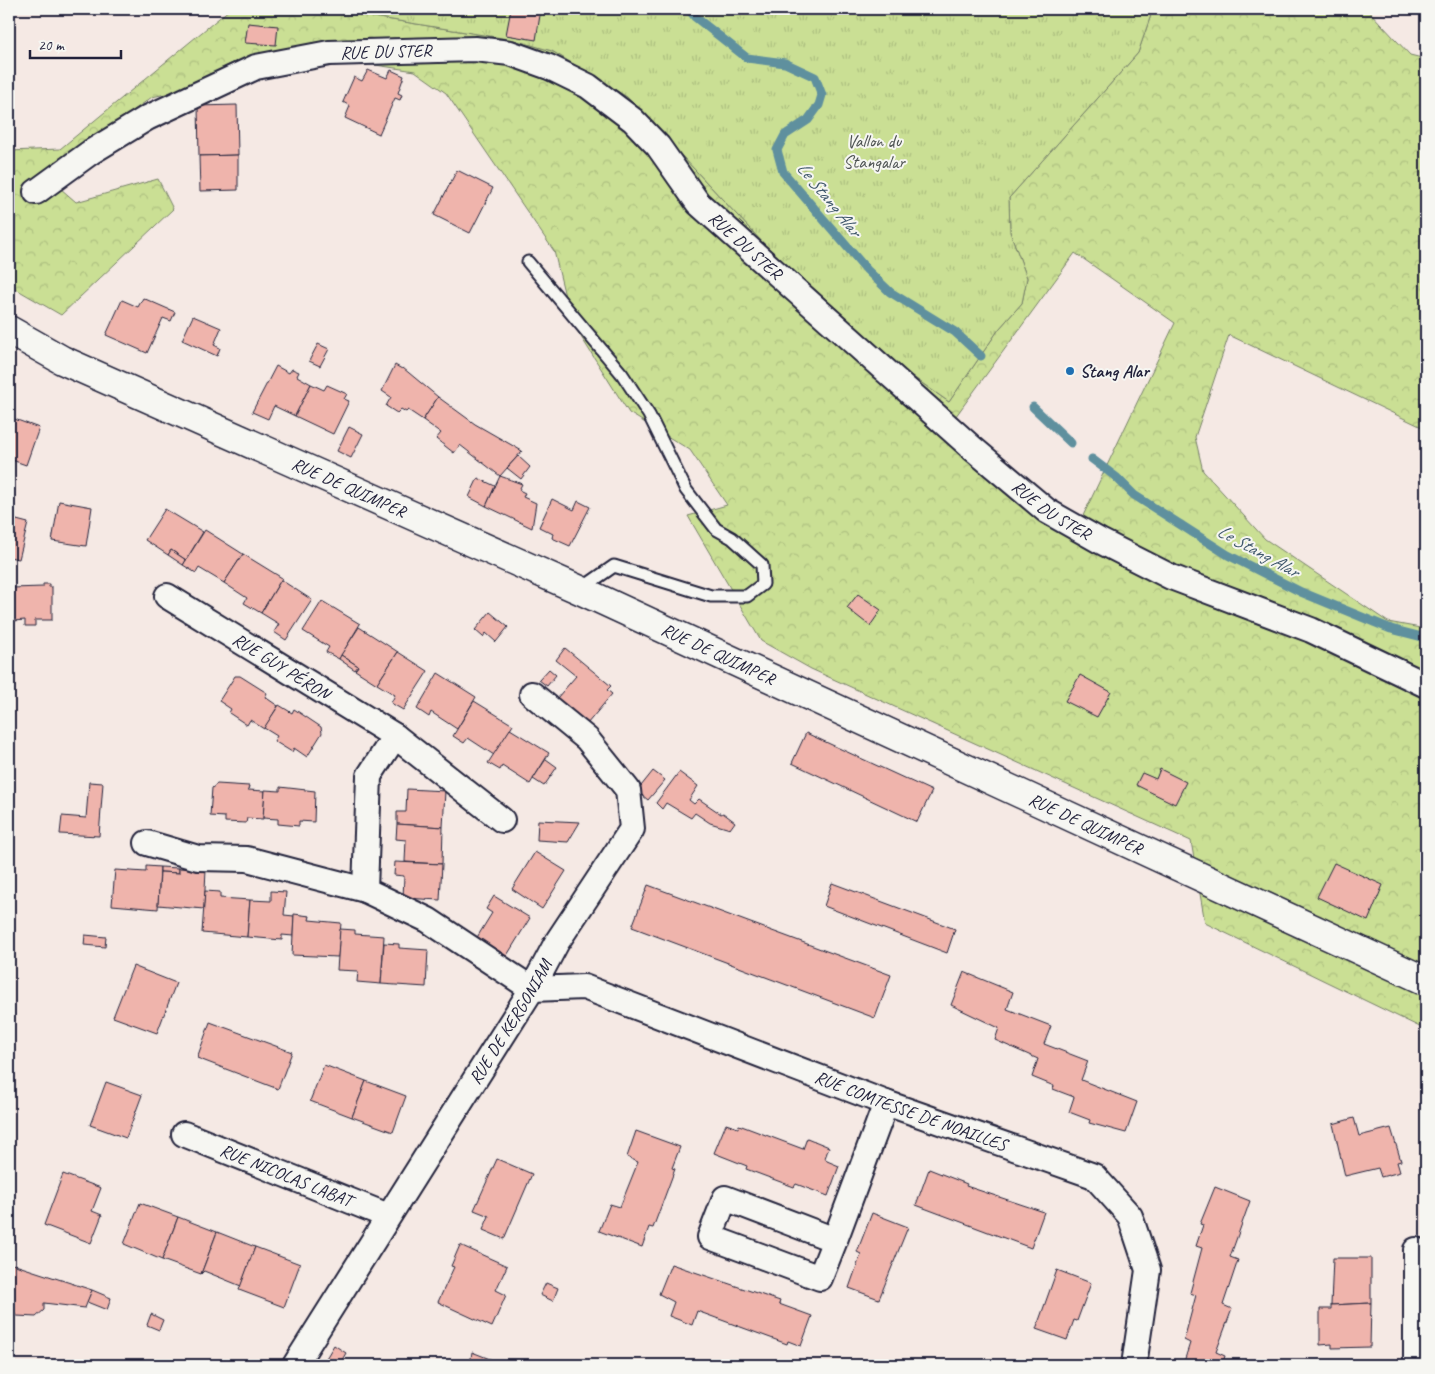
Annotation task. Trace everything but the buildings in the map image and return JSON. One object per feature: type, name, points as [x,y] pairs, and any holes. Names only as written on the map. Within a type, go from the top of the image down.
[{"type":"main road","name":"RUE DE QUIMPER","points":[[9,330],[62,360],[580,590],[1426,981]]},
{"type":"street","name":"RUE DU STER","points":[[36,192],[91,152],[147,118],[256,67],[329,53],[475,49],[518,56],[549,67],[588,86],[633,120],[658,146],[698,204],[964,441],[1047,510],[1100,541],[1172,577],[1311,630],[1426,685]]},
{"type":"street","name":"RUE GUY PÉRON","points":[[166,596],[395,736],[502,820]]},
{"type":"street","name":"RUE DE KERGONIAM","points":[[295,1365],[532,989],[557,942],[632,829],[628,790],[587,739],[532,694]]},
{"type":"street","points":[[365,890],[369,776],[395,736]]},
{"type":"street","points":[[147,843],[198,858],[247,859],[365,890],[428,920],[532,989]]},
{"type":"street","name":"RUE COMTESSE DE NOAILLES","points":[[532,989],[584,987],[886,1104],[1094,1176],[1130,1216],[1148,1270],[1134,1365]]},
{"type":"street","points":[[835,1240],[725,1198],[710,1236],[820,1278],[835,1240],[886,1104]]},
{"type":"street","name":"RUE NICOLAS LABAT","points":[[184,1134],[388,1216]]},
{"type":"street","points":[[1416,1250],[1416,1365]]},
{"type":"lane","points":[[528,262],[622,374],[649,415],[686,490],[716,529],[732,538],[762,565],[763,584],[747,596],[711,596],[614,566],[580,590]]},
{"type":"green space","points":[[230,9],[325,9],[514,40],[552,51],[627,97],[765,245],[909,374],[949,402],[999,329],[1022,303],[1027,278],[1010,232],[1009,198],[1138,53],[1153,9],[1367,9],[1410,55],[1426,59],[1426,429],[1229,335],[1195,437],[1203,471],[1265,539],[1388,622],[1426,629],[1426,1030],[1205,923],[1191,841],[811,669],[761,641],[688,516],[727,505],[690,450],[629,413],[571,321],[554,251],[446,93],[415,71],[329,58],[152,97],[45,175],[76,202],[158,179],[173,209],[61,315],[9,285],[9,151],[60,149]],"holes":[[[1075,253],[1175,323],[1081,520],[1037,495],[953,420]]]},
{"type":"green space","name":"Vallon du Stangalar","points":[[325,9],[1153,9],[1138,53],[1009,198],[1010,232],[1027,278],[1022,303],[999,329],[949,402],[909,374],[765,245],[627,97],[552,51],[514,40]]},
{"type":"waterway","name":"Le Stang Alar","points":[[689,9],[695,17],[747,58],[785,63],[815,77],[822,95],[819,105],[808,120],[785,135],[777,150],[783,172],[867,270],[890,292],[955,332],[981,356]]},
{"type":"waterway","name":"Le Stang Alar","points":[[1033,407],[1071,443]]},
{"type":"waterway","name":"Le Stang Alar","points":[[1092,459],[1116,477],[1134,495],[1228,555],[1301,592],[1391,629],[1426,638]]},
{"type":"place","name":"Stang Alar","points":[[1070,371]]}]
